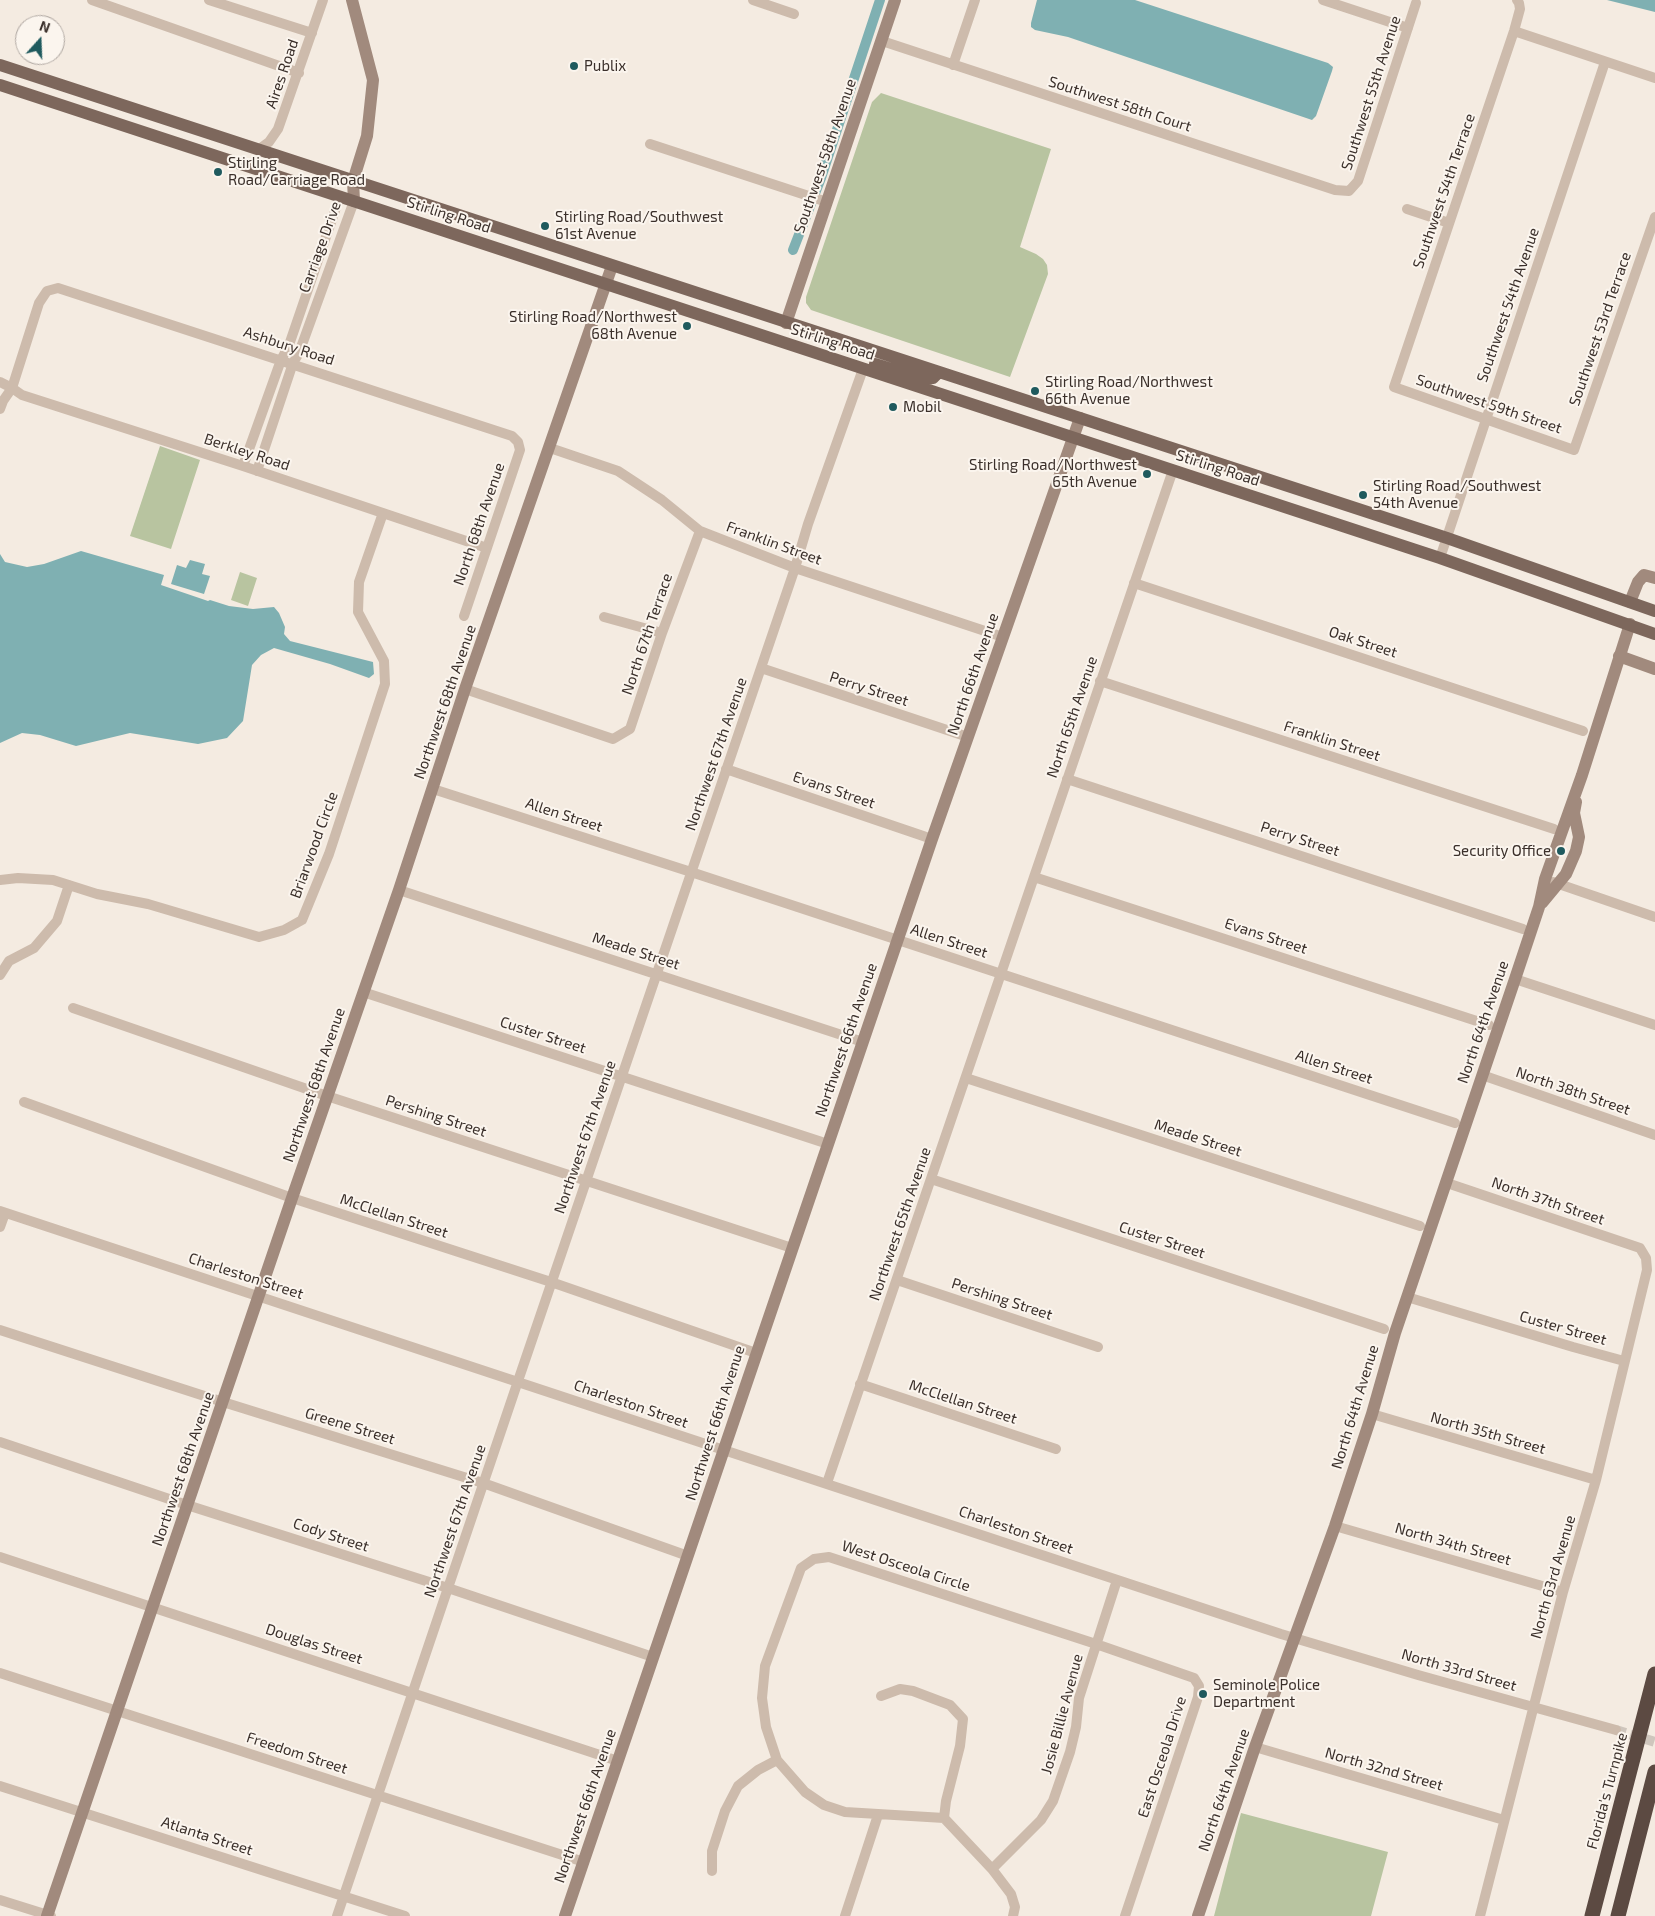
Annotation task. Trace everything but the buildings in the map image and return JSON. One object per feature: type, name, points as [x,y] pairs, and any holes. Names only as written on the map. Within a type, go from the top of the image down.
[{"type":"highway","name":"Florida's Turnpike","points":[[1592,1916],[1655,1674]]},
{"type":"highway","points":[[1618,1916],[1655,1772]]},
{"type":"main road","name":"Stirling Road","points":[[0,65],[1447,538],[1655,611]]},
{"type":"main road","name":"Stirling Road","points":[[0,85],[1440,558],[1655,634]]},
{"type":"main road","points":[[71,109],[78,91]]},
{"type":"main road","points":[[845,362],[860,359],[924,379],[933,378],[939,372]]},
{"type":"street","points":[[92,0],[299,73]]},
{"type":"street","points":[[209,0],[312,33]]},
{"type":"street","name":"Aires Road","points":[[258,150],[269,142],[278,130],[323,0]]},
{"type":"street","points":[[352,0],[373,80],[367,136],[353,181]]},
{"type":"street","points":[[753,0],[794,14]]},
{"type":"street","name":"Southwest 58th Avenue","points":[[786,322],[895,0]]},
{"type":"street","points":[[953,65],[975,0]]},
{"type":"street","points":[[1323,0],[1408,28]]},
{"type":"street","name":"Southwest 55th Avenue","points":[[1349,191],[1358,181],[1416,2]]},
{"type":"street","name":"Southwest 54th Terrace","points":[[1394,387],[1514,31],[1520,9],[1518,2]]},
{"type":"street","points":[[1514,31],[1655,78]]},
{"type":"street","name":"Southwest 58th Court","points":[[882,41],[1335,190],[1349,191]]},
{"type":"street","name":"Southwest 54th Avenue","points":[[1440,558],[1605,62]]},
{"type":"street","points":[[650,144],[826,202]]},
{"type":"street","name":"Carriage Drive","points":[[243,466],[340,196],[353,181]]},
{"type":"street","name":"Carriage Drive","points":[[257,472],[293,363],[299,353],[354,201],[353,181]]},
{"type":"street","points":[[1407,209],[1449,223]]},
{"type":"street","name":"Southwest 53rd Terrace","points":[[1574,450],[1655,217]]},
{"type":"street","points":[[328,233],[340,238]]},
{"type":"street","name":"Northwest 68th Avenue","points":[[49,1916],[152,1608],[399,890],[465,689],[612,266]]},
{"type":"street","name":"Ashbury Road","points":[[12,388],[39,303],[47,291],[58,288],[293,363],[512,436],[518,442]]},
{"type":"street","name":"Northwest 67th Avenue","points":[[337,1916],[795,568],[808,524],[863,369]]},
{"type":"street","name":"Berkley Road","points":[[0,382],[22,395],[243,466],[487,548]]},
{"type":"street","name":"Southwest 59th Street","points":[[1394,387],[1574,450]]},
{"type":"street","points":[[0,409],[12,388]]},
{"type":"street","name":"North 66th Avenue","points":[[898,940],[1080,418]]},
{"type":"street","name":"North 68th Avenue","points":[[464,616],[520,450],[518,442]]},
{"type":"street","name":"Franklin Street","points":[[550,448],[618,471],[662,500],[700,531],[795,568],[1003,637]]},
{"type":"street","name":"North 65th Avenue","points":[[1001,974],[1173,470]]},
{"type":"street","name":"Briarwood Circle","points":[[0,880],[18,878],[54,880],[97,894],[148,904],[259,937],[284,930],[302,920],[329,854],[385,684],[384,661],[358,612],[360,582],[384,513]]},
{"type":"street","name":"North 67th Terrace","points":[[465,689],[613,739],[630,729],[662,632],[700,531]]},
{"type":"street","points":[[1630,602],[1638,582],[1650,577]]},
{"type":"street","name":"Oak Street","points":[[1134,583],[1583,731]]},
{"type":"street","points":[[604,617],[662,632]]},
{"type":"street","name":"North 64th Avenue","points":[[1198,1916],[1255,1747],[1335,1526],[1372,1414],[1395,1333],[1539,907],[1551,882],[1578,783],[1630,624]]},
{"type":"street","points":[[1619,656],[1655,669]]},
{"type":"street","name":"Perry Street","points":[[761,668],[968,737]]},
{"type":"street","name":"Franklin Street","points":[[1100,681],[1554,829]]},
{"type":"street","name":"Evans Street","points":[[726,769],[932,839]]},
{"type":"street","name":"Perry Street","points":[[1068,779],[1523,928]]},
{"type":"street","name":"North 64th Avenue","points":[[1551,882],[1566,874],[1576,851],[1579,837],[1574,812],[1578,783]]},
{"type":"street","name":"Allen Street","points":[[433,789],[1455,1123]]},
{"type":"street","name":"Evans Street","points":[[1034,876],[1489,1025]]},
{"type":"street","points":[[1551,882],[1655,917]]},
{"type":"street","points":[[0,975],[9,961],[34,948],[57,921],[69,885]]},
{"type":"street","name":"Meade Street","points":[[399,890],[863,1042]]},
{"type":"street","name":"Northwest 66th Avenue","points":[[565,1916],[898,940]]},
{"type":"street","name":"Northwest 65th Avenue","points":[[827,1483],[1001,974]]},
{"type":"street","points":[[1516,979],[1655,1024]]},
{"type":"street","name":"Custer Street","points":[[363,992],[828,1144]]},
{"type":"street","name":"Pershing Street","points":[[73,1008],[327,1096],[792,1248]]},
{"type":"street","name":"North 38th Street","points":[[1482,1075],[1655,1135]]},
{"type":"street","name":"Meade Street","points":[[966,1078],[1420,1226]]},
{"type":"street","name":"McClellan Street","points":[[24,1102],[292,1198],[551,1282],[756,1353]]},
{"type":"street","name":"Custer Street","points":[[931,1180],[1384,1329]]},
{"type":"street","name":"North 37th Street","points":[[1447,1183],[1640,1248]]},
{"type":"street","points":[[0,1227],[3,1212]]},
{"type":"street","name":"Charleston Street","points":[[3,1212],[1281,1634]]},
{"type":"street","name":"North 63rd Avenue","points":[[1480,1916],[1563,1592],[1596,1480],[1647,1270],[1646,1258],[1640,1248]]},
{"type":"street","name":"Pershing Street","points":[[896,1280],[1098,1346]]},
{"type":"street","name":"Custer Street","points":[[1407,1298],[1624,1361]]},
{"type":"street","name":"Greene Street","points":[[0,1330],[484,1483],[688,1556]]},
{"type":"street","name":"McClellan Street","points":[[860,1384],[1056,1449]]},
{"type":"street","name":"North 35th Street","points":[[1372,1414],[1596,1480]]},
{"type":"street","name":"Cody Street","points":[[0,1442],[653,1657]]},
{"type":"street","name":"North 34th Street","points":[[1335,1526],[1563,1592]]},
{"type":"street","name":"Douglas Street","points":[[0,1557],[618,1761]]},
{"type":"street","name":"West Osceola Circle","points":[[944,1818],[845,1812],[824,1805],[805,1792],[777,1760],[766,1727],[762,1698],[765,1666],[801,1568],[814,1559],[829,1557],[1096,1644]]},
{"type":"street","name":"Josie Billie Avenue","points":[[992,1869],[1042,1820],[1053,1802],[1070,1752],[1076,1727],[1079,1698],[1117,1580]]},
{"type":"street","name":"North 33rd Street","points":[[1281,1634],[1616,1730]]},
{"type":"street","name":"East Osceola Drive","points":[[1096,1644],[1194,1678],[1199,1686],[1198,1698],[1125,1916]]},
{"type":"street","name":"Freedom Street","points":[[0,1673],[584,1862]]},
{"type":"street","points":[[881,1696],[900,1689],[913,1691],[950,1705],[963,1719],[960,1746],[946,1801],[944,1818],[992,1869],[1011,1894],[1015,1907],[1013,1916]]},
{"type":"street","name":"North 32nd Street","points":[[1255,1747],[1504,1820]]},
{"type":"street","points":[[712,1871],[712,1851],[725,1811],[738,1786],[758,1770],[777,1760]]},
{"type":"street","name":"Atlanta Street","points":[[0,1786],[405,1916]]},
{"type":"street","points":[[845,1916],[878,1815]]},
{"type":"street","points":[[0,1900],[49,1916]]},
{"type":"green space","points":[[881,93],[1051,149],[1020,247],[1043,259],[1047,265],[1048,274],[1010,377],[811,310],[806,303],[806,297],[872,102]]},
{"type":"green space","points":[[160,446],[200,460],[171,549],[130,536]]},
{"type":"green space","points":[[240,572],[257,578],[248,606],[231,600]]},
{"type":"green space","points":[[1241,1813],[1388,1852],[1371,1916],[1214,1916]]},
{"type":"water","points":[[1037,0],[1135,0],[1328,63],[1333,67],[1316,116],[1312,120],[1068,37],[1035,30],[1031,27],[1031,23]]},
{"type":"water","points":[[1607,0],[1655,0],[1655,12]]},
{"type":"water","points":[[81,551],[164,575],[161,585],[208,601],[253,609],[274,607],[285,627],[284,634],[290,641],[373,662],[374,674],[369,678],[330,664],[274,648],[261,655],[252,665],[243,721],[227,738],[198,744],[130,733],[76,746],[40,735],[22,733],[0,743],[0,554],[5,562],[27,567],[44,564]]},
{"type":"water","points":[[190,560],[205,564],[202,574],[210,576],[204,594],[171,584],[177,565],[186,568]]},
{"type":"waterway","points":[[793,250],[821,178],[880,0]]},
{"type":"tunnel","points":[[1616,1730],[1655,1742]]},
{"type":"place","name":"Publix","points":[[574,66]]},
{"type":"place","name":"Stirling Road/Carriage Road","points":[[218,172]]},
{"type":"place","name":"Stirling Road/Southwest 61st Avenue","points":[[545,226]]},
{"type":"place","name":"Stirling Road/Northwest 68th Avenue","points":[[687,326]]},
{"type":"place","name":"Stirling Road/Northwest 66th Avenue","points":[[1035,391]]},
{"type":"place","name":"Mobil","points":[[893,407]]},
{"type":"place","name":"Stirling Road/Northwest 65th Avenue","points":[[1147,474]]},
{"type":"place","name":"Stirling Road/Southwest 54th Avenue","points":[[1363,495]]},
{"type":"place","name":"Security Office","points":[[1561,851]]},
{"type":"place","name":"Seminole Police Department","points":[[1203,1694]]}]
